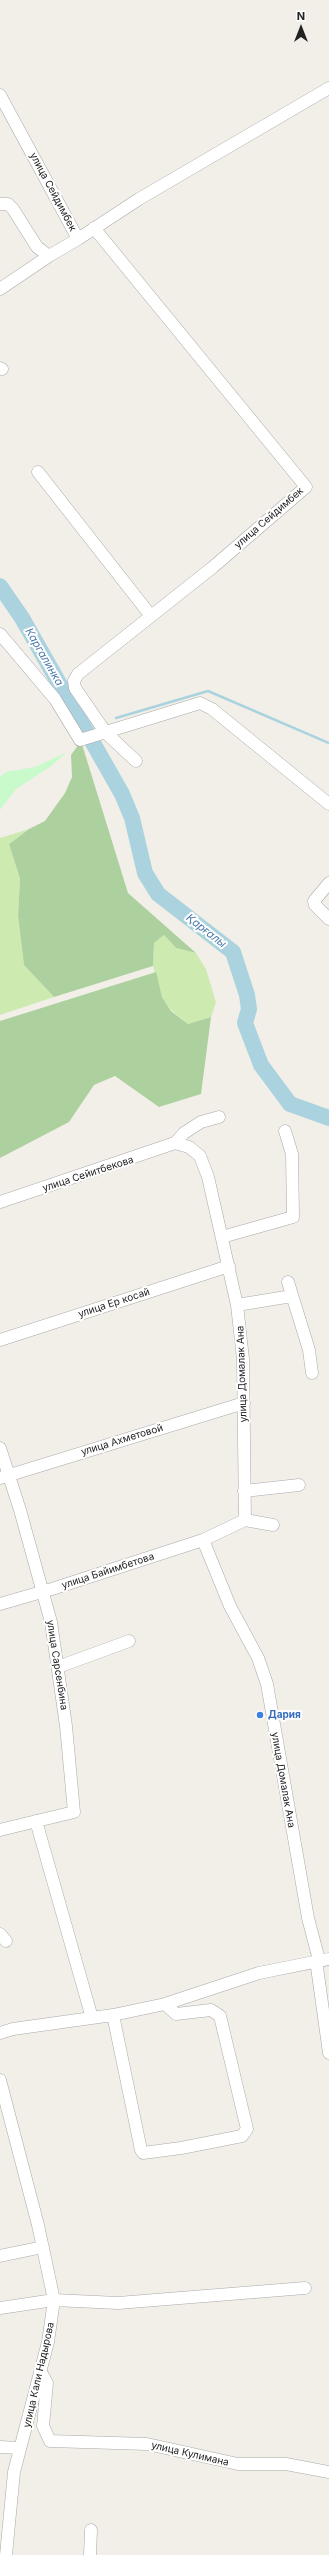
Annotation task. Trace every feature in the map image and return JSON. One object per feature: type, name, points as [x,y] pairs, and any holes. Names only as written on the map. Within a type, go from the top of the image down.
[{"type":"street","points":[[78,239],[329,88]]},
{"type":"street","name":"улица Сейдимбек","points":[[0,95],[78,239],[0,288]]},
{"type":"street","points":[[1,202],[8,204],[13,209],[37,247],[49,256]]},
{"type":"street","name":"улица Сейдимбек","points":[[94,228],[306,487],[213,567],[85,668],[74,681],[75,688],[95,737],[136,761]]},
{"type":"street","points":[[38,472],[151,616]]},
{"type":"street","points":[[0,634],[55,699],[80,740],[95,737],[194,704],[200,704],[212,709],[329,804]]},
{"type":"street","points":[[329,883],[314,902],[315,905],[329,919]]},
{"type":"street","points":[[175,1143],[184,1133],[201,1122],[220,1117]]},
{"type":"street","points":[[222,1237],[293,1217],[292,1154],[285,1131]]},
{"type":"street","name":"улица Сейитбекова","points":[[0,1202],[175,1143]]},
{"type":"street","name":"улица Домалак Ана","points":[[175,1143],[189,1147],[200,1156],[208,1177],[237,1305],[243,1359],[245,1520]]},
{"type":"street","name":"улица Ер косай","points":[[0,1340],[229,1266]]},
{"type":"street","points":[[288,1282],[309,1350],[312,1373]]},
{"type":"street","points":[[237,1305],[286,1297],[292,1298]]},
{"type":"street","name":"улица Ахметовой","points":[[4,1477],[244,1403]]},
{"type":"street","name":"улица Сарсенбина","points":[[0,1448],[4,1477],[44,1590],[58,1667],[74,1812],[0,1830]]},
{"type":"street","points":[[244,1491],[299,1485]]},
{"type":"street","points":[[245,1520],[273,1525]]},
{"type":"street","name":"улица Байимбетова","points":[[0,1604],[203,1540],[214,1533],[245,1520]]},
{"type":"street","name":"улица Домалак Ана","points":[[203,1540],[230,1606],[258,1658],[267,1684],[308,1918],[321,1960],[329,2053]]},
{"type":"street","points":[[58,1667],[130,1641]]},
{"type":"street","points":[[36,1821],[92,2018]]},
{"type":"street","points":[[0,2033],[26,2026],[113,2015],[165,2004],[260,1972],[321,1960]]},
{"type":"street","points":[[113,2015],[140,2150],[143,2153],[182,2148],[242,2136],[247,2129],[220,2016],[211,2010],[176,2014],[165,2004]]},
{"type":"street","name":"улица Кали Надырова","points":[[0,2080],[4,2110],[43,2247],[54,2300],[53,2320],[41,2372],[27,2431],[20,2448],[14,2472],[6,2555]]},
{"type":"street","points":[[0,2256],[43,2247]]},
{"type":"street","points":[[0,2308],[54,2300],[118,2303],[305,2288]]},
{"type":"street","name":"улица Кулимана","points":[[41,2372],[47,2383],[43,2426],[50,2441],[147,2444],[238,2464],[286,2464],[329,2472]]},
{"type":"street","points":[[0,2446],[20,2448]]},
{"type":"street","points":[[90,2555],[91,2530]]},
{"type":"green space","points":[[81,741],[128,893],[196,953],[176,948],[164,935],[154,943],[153,966],[54,997],[24,965],[18,916],[20,879],[9,844],[29,829],[45,821],[65,793],[72,777],[71,755]]},
{"type":"green space","points":[[67,752],[51,766],[16,789],[0,810],[0,777],[6,772],[35,767]]},
{"type":"green space","points":[[29,829],[9,844],[20,879],[18,916],[24,965],[54,997],[0,1015],[0,838]]},
{"type":"green space","points":[[164,935],[176,948],[196,953],[206,969],[216,1002],[211,1017],[188,1024],[171,1010],[162,997],[153,966],[154,943]]},
{"type":"green space","points":[[156,972],[162,997],[171,1011],[188,1024],[211,1017],[201,1094],[159,1107],[115,1076],[94,1085],[69,1122],[0,1158],[0,1021]]},
{"type":"waterway","name":"Қарғалы","points":[[0,586],[22,618],[122,794],[132,818],[145,873],[158,894],[233,952],[247,995],[249,1009],[245,1023],[261,1065],[290,1104],[329,1118]]},
{"type":"waterway","points":[[116,718],[208,691],[329,743]]},
{"type":"place","name":"Дария","points":[[260,1715]]},
{"type":"water label","name":"Каргалинка","points":[[44,657]]}]
